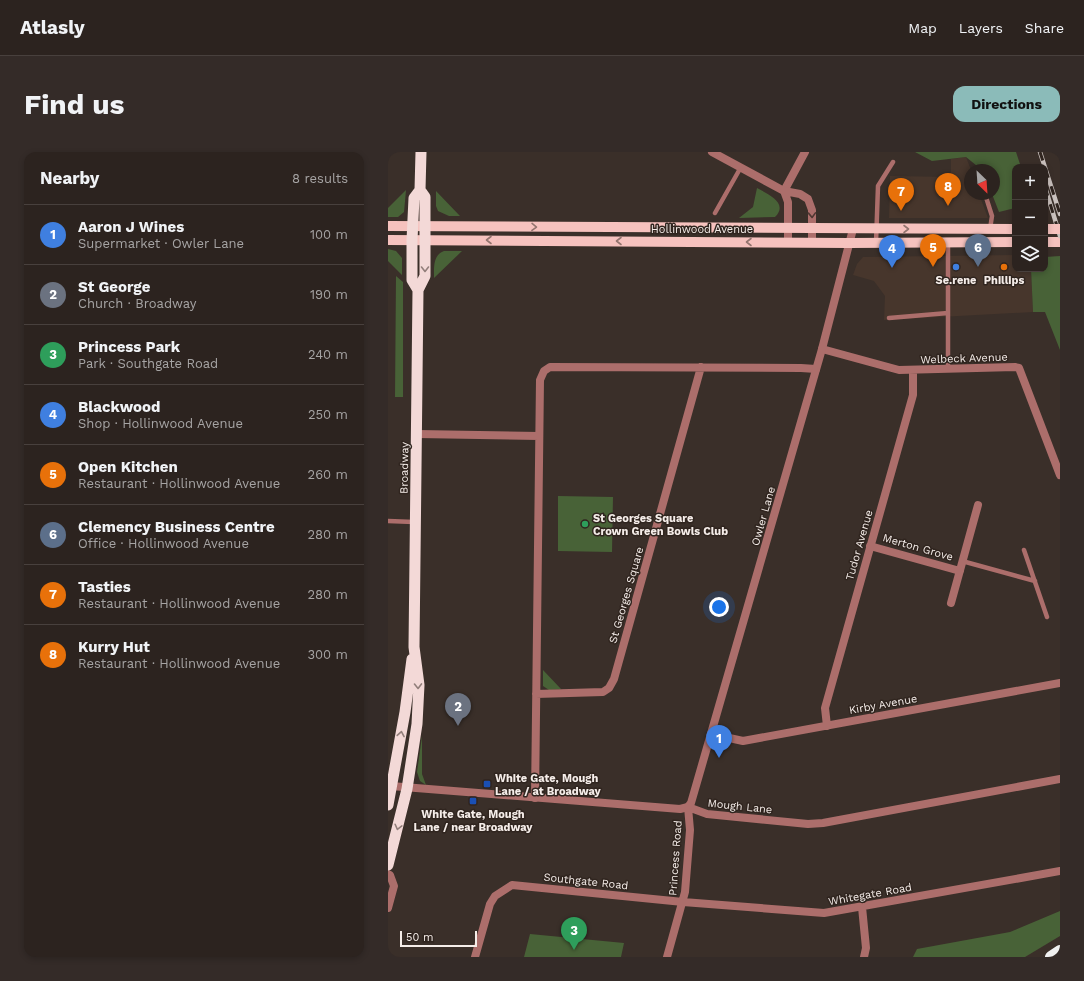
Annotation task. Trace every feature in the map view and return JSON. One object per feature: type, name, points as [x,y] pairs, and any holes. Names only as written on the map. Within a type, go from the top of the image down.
[{"type":"highway","name":"Broadway","points":[[418,290],[412,280],[412,240],[414,198],[420,190],[421,152]]},
{"type":"highway","name":"Broadway","points":[[388,865],[407,789],[417,724],[419,685],[414,647],[418,290],[424,279],[425,240],[425,197],[420,190]]},
{"type":"highway","name":"Broadway","points":[[388,806],[391,786],[392,758],[414,647]]},
{"type":"highway","points":[[1051,957],[1060,951]]},
{"type":"main road","name":"Hollinwood Avenue","points":[[388,226],[1012,229]]},
{"type":"main road","points":[[473,227],[473,240]]},
{"type":"main road","points":[[990,229],[990,242]]},
{"type":"main road","points":[[1048,229],[1060,229]]},
{"type":"main road","name":"Hollinwood Avenue","points":[[388,240],[848,243],[1012,242]]},
{"type":"main road","points":[[1048,242],[1060,242]]},
{"type":"street","points":[[712,152],[784,190],[800,194],[808,199],[812,210],[812,242]]},
{"type":"street","points":[[788,242],[788,202],[784,190],[805,152]]},
{"type":"street","name":"Owler Lane","points":[[688,807],[692,802],[822,349],[848,243],[853,229]]},
{"type":"street","name":"Welbeck Avenue","points":[[822,349],[899,370],[914,371],[1019,368],[1060,475]]},
{"type":"street","points":[[535,798],[540,380],[544,371],[550,367],[816,369]]},
{"type":"street","name":"St Georges Square","points":[[536,694],[603,692],[609,688],[614,679],[701,367]]},
{"type":"street","name":"Tudor Avenue","points":[[827,726],[824,708],[913,395],[914,371]]},
{"type":"street","points":[[417,434],[539,436]]},
{"type":"street","name":"Merton Grove","points":[[951,603],[978,505]]},
{"type":"street","name":"Merton Grove","points":[[870,546],[960,570]]},
{"type":"street","name":"Kirby Avenue","points":[[711,734],[743,741],[1060,682]]},
{"type":"street","name":"Mough Lane","points":[[391,786],[407,789],[680,809],[688,807],[707,814],[823,824],[1060,779]]},
{"type":"street","name":"Princess Road","points":[[667,957],[683,902],[690,830],[688,807]]},
{"type":"street","name":"Whitegate Road","points":[[683,902],[824,914],[1060,871]]},
{"type":"street","points":[[388,874],[390,875],[394,886],[388,908]]},
{"type":"street","name":"Southgate Road","points":[[475,957],[494,896],[512,885],[683,902]]},
{"type":"street","points":[[862,907],[866,948],[864,957]]},
{"type":"lane","points":[[876,243],[878,186],[893,162]]},
{"type":"lane","points":[[715,214],[741,167]]},
{"type":"lane","points":[[987,200],[992,216],[990,229]]},
{"type":"lane","points":[[948,242],[948,369]]},
{"type":"lane","points":[[889,318],[948,313]]},
{"type":"lane","points":[[388,521],[416,522]]},
{"type":"lane","points":[[1024,550],[1047,617]]},
{"type":"lane","points":[[962,560],[1035,581]]},
{"type":"shaded area","points":[[966,157],[969,164],[964,164],[964,200],[981,200],[988,218],[889,218],[890,176],[951,177],[951,159]]},
{"type":"shaded area","points":[[1012,255],[1012,272],[1031,272],[1033,312],[884,320],[885,296],[874,281],[853,275],[857,264],[863,257]]},
{"type":"green space","points":[[915,152],[1016,152],[1020,164],[1012,164],[1012,209],[999,212],[994,200],[1000,200],[1000,164],[975,164],[966,157],[932,161]]},
{"type":"green space","points":[[757,188],[771,196],[778,203],[780,207],[779,212],[775,217],[739,218],[753,207]]},
{"type":"green space","points":[[406,190],[404,212],[398,217],[388,217],[388,208]]},
{"type":"green space","points":[[436,191],[460,216],[449,216],[438,211],[436,206]]},
{"type":"green space","points":[[388,249],[396,251],[402,258],[402,275],[388,261]]},
{"type":"green space","points":[[444,251],[462,251],[434,278],[436,258]]},
{"type":"green space","points":[[1060,256],[1060,350],[1045,312],[1033,312],[1031,272],[1048,272],[1048,257]]},
{"type":"green space","points":[[396,276],[403,282],[403,397],[395,397]]},
{"type":"green space","name":"St Georges Square Crown Green Bowls Club","points":[[558,496],[613,497],[612,552],[558,551]]},
{"type":"green space","points":[[543,670],[561,689],[549,690],[543,686]]},
{"type":"green space","points":[[422,736],[422,774],[426,785],[420,781],[417,772]]},
{"type":"green space","points":[[1060,911],[1060,936],[1025,957],[913,957],[917,949],[1010,932]]},
{"type":"green space","points":[[530,934],[624,943],[621,957],[524,957]]},
{"type":"railway","points":[[1040,152],[1060,214]]},
{"type":"railway","points":[[1048,197],[1060,236]]},
{"type":"place","name":"Kurry Hut","points":[[948,206]]},
{"type":"place","name":"Tasties","points":[[901,211]]},
{"type":"place","name":"Open Kitchen","points":[[933,267]]},
{"type":"place","name":"Se.rene","points":[[956,267]]},
{"type":"place","name":"Clemency Business Centre","points":[[978,267]]},
{"type":"place","name":"Phillips","points":[[1004,267]]},
{"type":"place","name":"Blackwood","points":[[892,268]]},
{"type":"place","name":"St Georges Square Crown Green Bowls Club","points":[[585,524]]},
{"type":"place","name":"St George","points":[[458,726]]},
{"type":"place","name":"Aaron J Wines","points":[[719,758]]},
{"type":"place","name":"White Gate, Mough Lane / at Broadway","points":[[487,784]]},
{"type":"place","name":"White Gate, Mough Lane / near Broadway","points":[[473,801]]},
{"type":"place","name":"Princess Park","points":[[574,950]]}]
